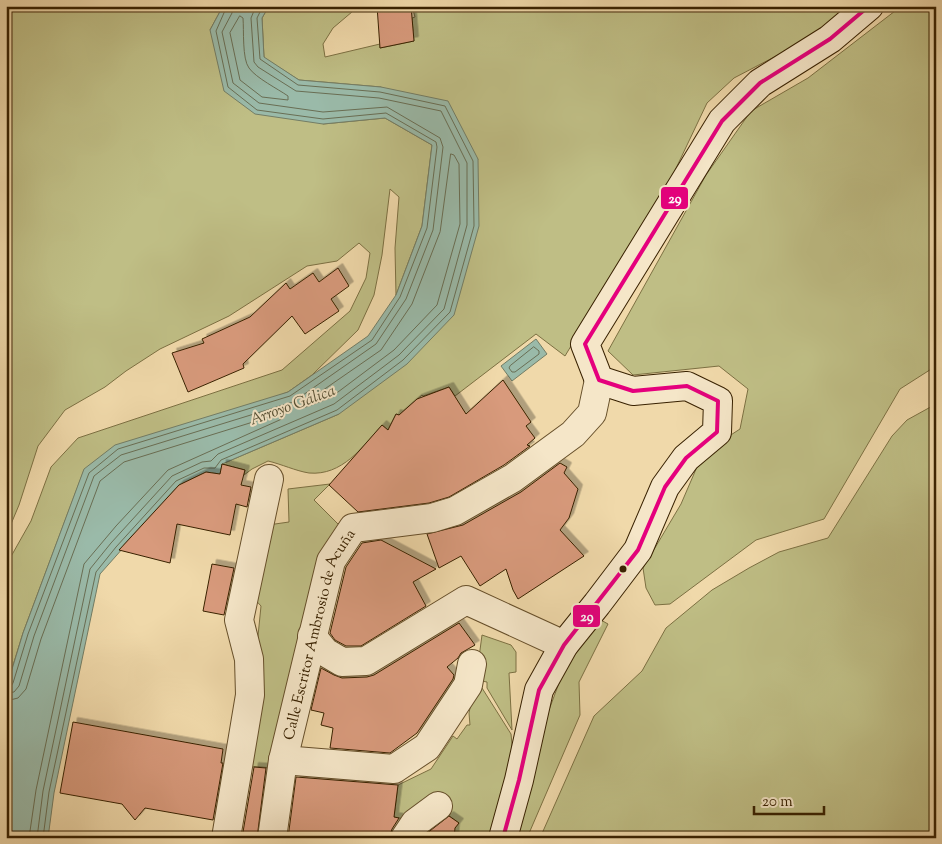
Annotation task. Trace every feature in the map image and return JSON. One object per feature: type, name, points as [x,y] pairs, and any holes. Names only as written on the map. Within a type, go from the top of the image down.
[{"type":"street","points":[[503,838],[519,780],[539,690],[564,645],[638,550],[665,486],[686,458],[717,432],[718,400],[687,386],[634,391],[599,380],[585,344],[722,121],[760,84],[830,39],[869,6]]},
{"type":"street","name":"Calle Escritor Ambrosio de Acuña","points":[[272,838],[283,760],[312,636],[332,561],[353,528],[432,518],[455,511],[513,478],[573,434],[592,413],[599,380]]},
{"type":"street","points":[[226,838],[250,696],[249,659],[239,620],[269,479]]},
{"type":"street","points":[[312,636],[325,652],[342,662],[366,661],[466,600],[564,645]]},
{"type":"street","points":[[283,760],[394,769],[427,747],[468,685],[472,664]]},
{"type":"street","points":[[406,838],[415,823],[438,806]]},
{"type":"shaded area","points":[[6,6],[223,6],[210,30],[323,124],[385,118],[432,145],[422,226],[396,295],[395,248],[399,197],[390,189],[382,255],[374,295],[358,330],[312,375],[288,392],[84,470],[23,633],[6,688],[6,562],[9,560],[31,521],[51,467],[78,438],[282,370],[350,311],[366,278],[370,253],[359,243],[337,261],[307,266],[229,316],[160,349],[105,387],[65,410],[38,446],[19,505],[6,536]]},
{"type":"shaded area","points":[[269,6],[359,6],[333,28],[323,44],[325,57],[380,44],[380,48],[414,41],[412,18],[415,17],[412,6],[852,6],[801,43],[734,78],[707,103],[669,183],[565,356],[536,334],[455,396],[449,387],[422,395],[399,415],[396,414],[388,430],[382,425],[359,451],[342,465],[332,470],[321,473],[309,473],[268,461],[244,475],[245,470],[222,464],[339,414],[478,159],[381,87],[299,80],[264,58],[262,18]]},
{"type":"shaded area","points":[[898,6],[936,6],[936,366],[900,389],[824,519],[756,540],[670,604],[655,605],[646,588],[643,568],[681,504],[703,453],[740,429],[748,389],[719,366],[633,375],[608,351],[706,175],[751,111],[808,78],[895,11]]},
{"type":"shaded area","points":[[936,404],[936,838],[540,838],[594,716],[642,671],[666,628],[712,590],[749,568],[779,552],[828,538],[892,436],[907,420]]},
{"type":"shaded area","points":[[330,484],[314,500],[338,524],[341,522],[275,768],[245,766],[261,606],[250,594],[268,525],[289,522],[288,489]]},
{"type":"shaded area","points":[[599,619],[608,624],[579,682],[580,715],[527,838],[514,838],[543,726],[568,659]]},
{"type":"shaded area","points":[[482,635],[511,645],[516,652],[516,672],[509,673],[512,730],[487,688],[487,682],[476,680]]},
{"type":"shaded area","points":[[474,688],[482,688],[511,734],[510,770],[493,838],[455,838],[449,834],[459,823],[441,810],[410,820],[394,817],[398,785],[431,769],[453,736],[457,739],[467,725],[470,725],[469,713]]},
{"type":"water","name":"Arroyo Gálica","points":[[223,6],[269,6],[262,18],[264,57],[299,80],[381,87],[448,101],[478,159],[479,226],[454,315],[407,364],[339,414],[222,464],[220,474],[206,472],[179,485],[100,574],[54,793],[48,838],[6,838],[6,689],[23,633],[84,469],[115,445],[288,392],[368,336],[396,295],[422,226],[432,145],[385,118],[323,124],[255,114],[224,91],[210,30]]},
{"type":"water","points":[[536,339],[547,354],[512,381],[501,366]]},
{"type":"building","points":[[377,6],[411,6],[414,41],[380,48]]},
{"type":"building","points":[[338,268],[349,286],[331,299],[339,311],[305,334],[292,316],[243,364],[244,368],[188,392],[172,353],[204,343],[202,339],[250,317],[286,283],[290,289],[313,273],[319,282]]},
{"type":"building","points":[[503,380],[531,422],[526,426],[535,438],[527,445],[530,446],[504,465],[449,497],[429,503],[358,512],[329,485],[382,425],[388,430],[396,414],[399,415],[417,399],[449,387],[466,414]]},
{"type":"building","points":[[560,463],[567,467],[564,473],[578,489],[569,518],[560,530],[584,556],[518,599],[506,569],[480,586],[461,556],[439,568],[427,534],[463,525],[521,492]]},
{"type":"building","points":[[222,464],[245,470],[241,485],[251,487],[247,507],[236,504],[230,535],[177,524],[170,563],[119,550],[179,485],[206,472],[220,474]]},
{"type":"building","points":[[381,540],[436,569],[413,582],[426,606],[361,646],[346,646],[335,640],[330,633],[346,567],[362,543]]},
{"type":"building","points":[[212,564],[234,568],[224,615],[203,611]]},
{"type":"building","points":[[459,623],[475,645],[461,653],[447,667],[454,675],[453,679],[417,733],[390,753],[330,748],[333,728],[321,725],[324,713],[311,710],[321,668],[342,678],[374,675]]},
{"type":"building","points":[[73,722],[223,749],[221,763],[223,763],[213,820],[145,808],[135,820],[122,804],[60,793]]},
{"type":"building","points":[[254,767],[266,768],[257,838],[242,838]]},
{"type":"building","points":[[296,777],[398,785],[394,817],[399,818],[389,838],[288,838]]},
{"type":"building","points":[[449,816],[459,823],[455,828],[454,838],[424,838],[426,834]]},
{"type":"transit line","name":"29","points":[[503,838],[519,780],[539,690],[564,645],[638,550],[665,487],[686,458],[717,432],[718,401],[687,386],[633,391],[599,380],[585,344],[722,121],[760,83],[830,39],[869,6]]}]
